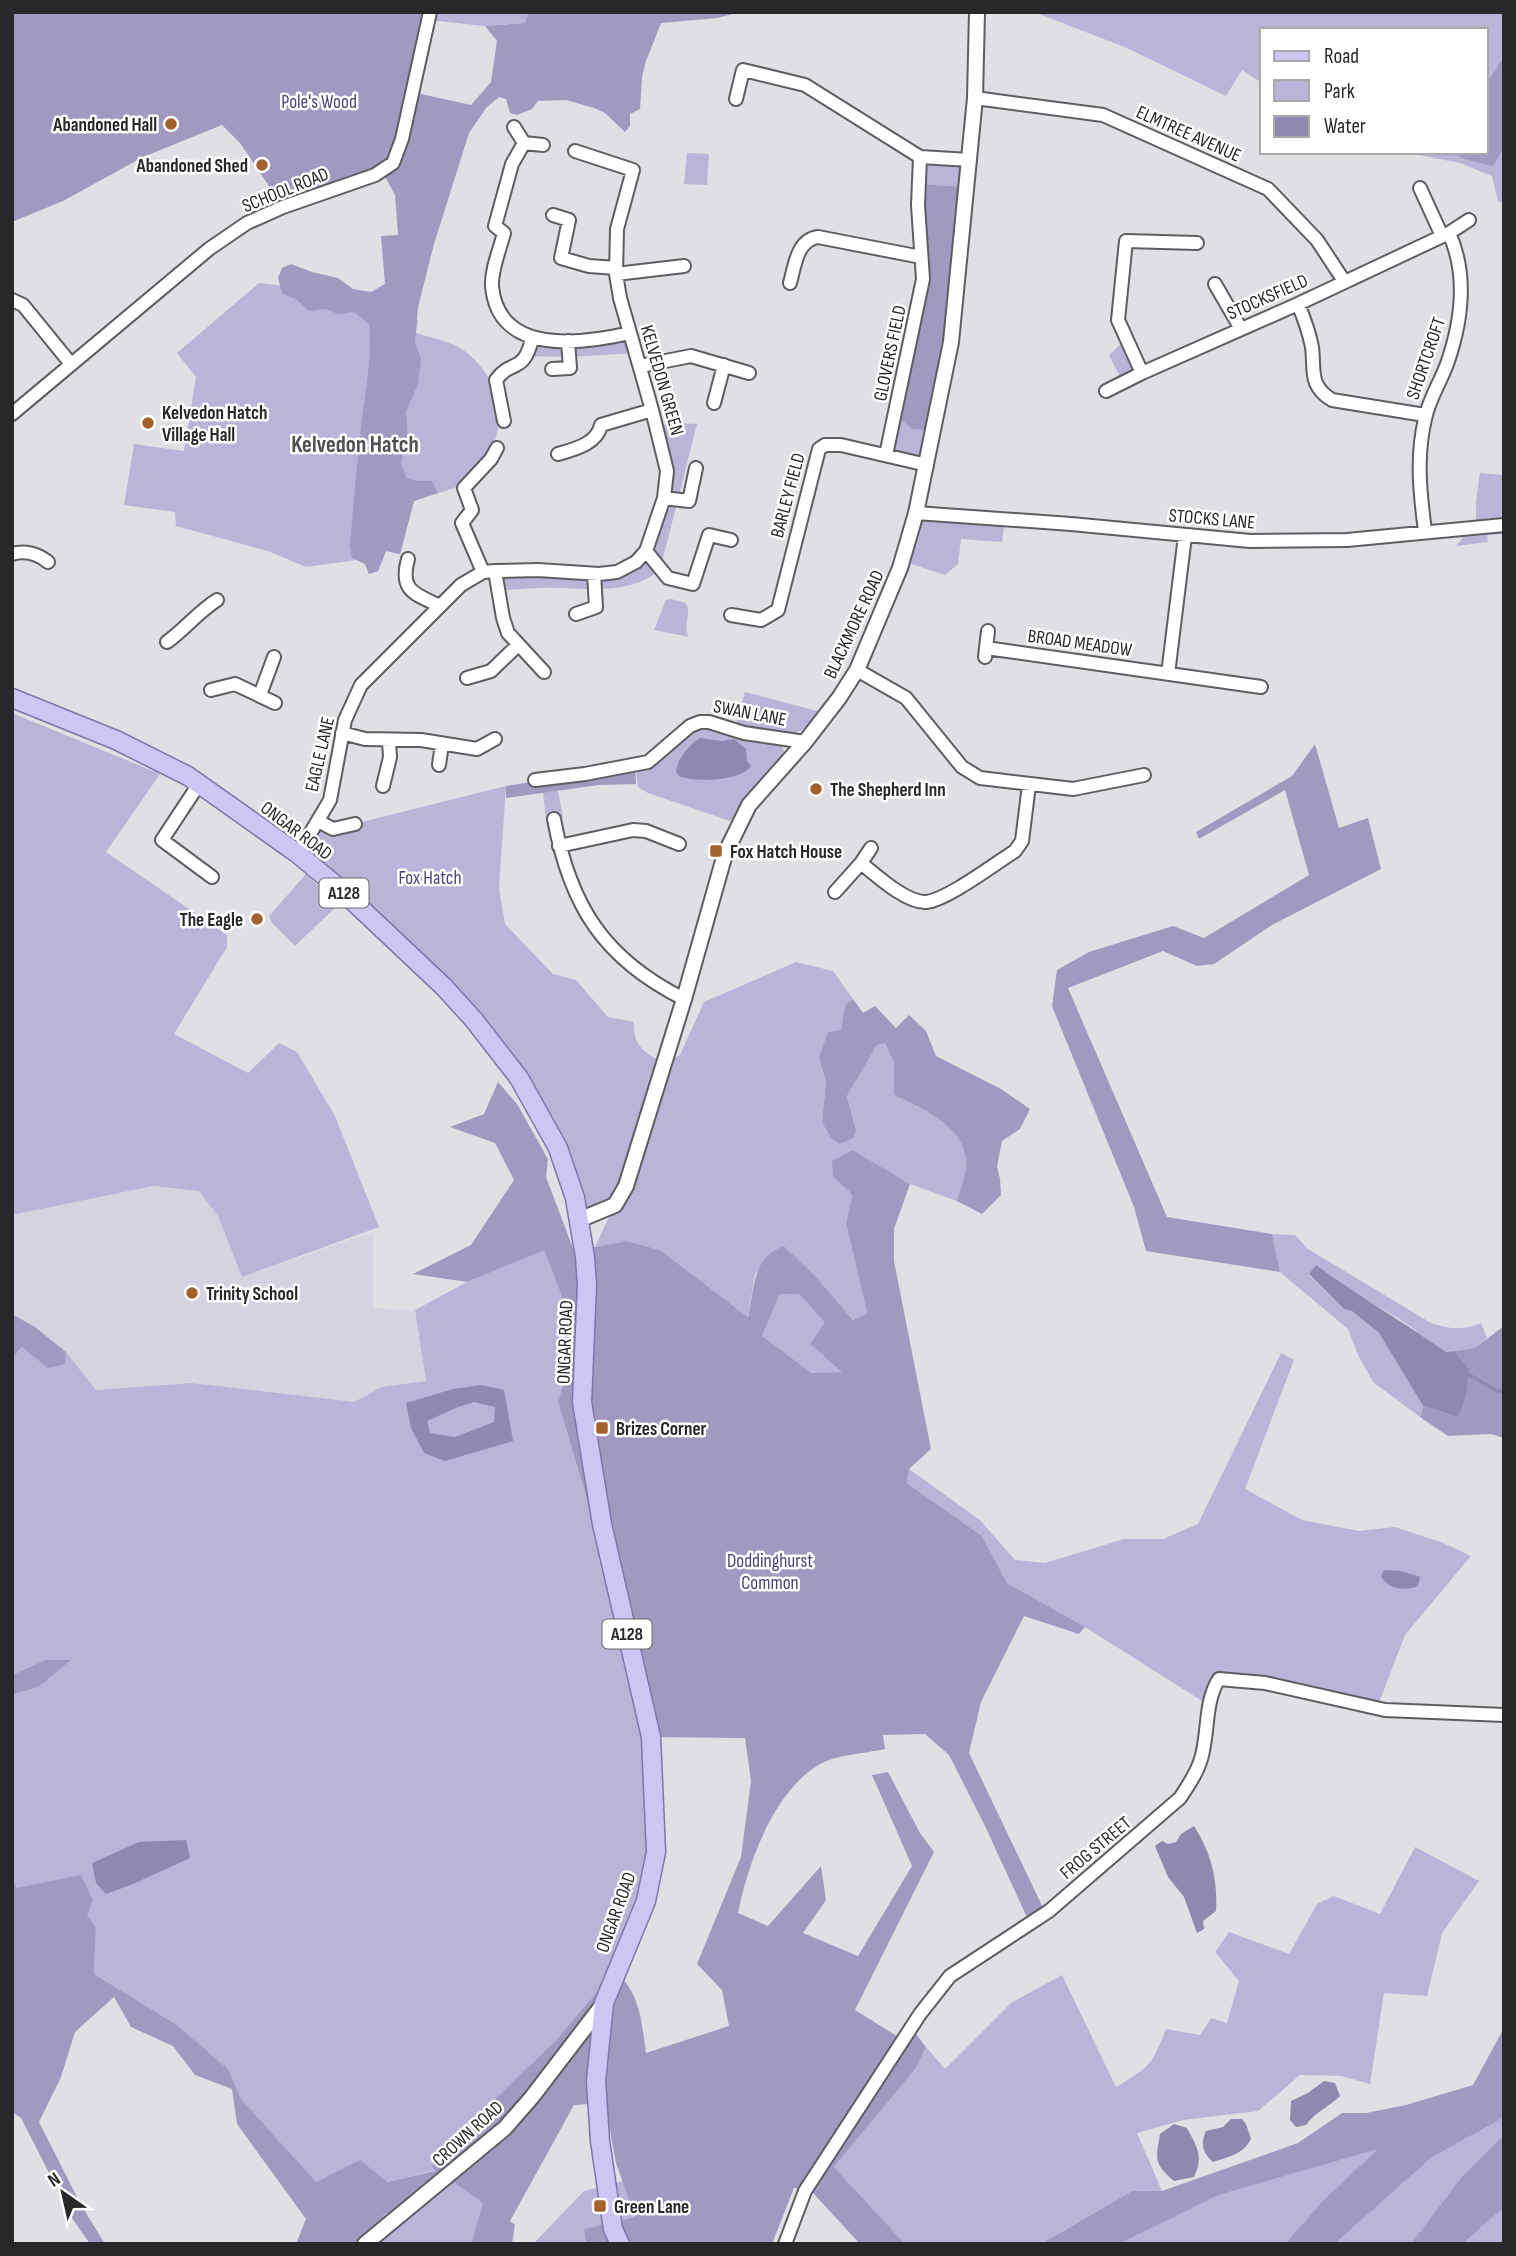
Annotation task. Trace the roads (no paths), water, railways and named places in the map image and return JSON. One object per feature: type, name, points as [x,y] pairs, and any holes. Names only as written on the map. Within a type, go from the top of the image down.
[{"type":"main road","name":"ONGAR ROAD","points":[[12,698],[116,740],[199,784],[298,854],[339,888],[444,987],[495,1046],[533,1101],[558,1148],[575,1198],[587,1285],[583,1402],[602,1524],[651,1737],[656,1852],[646,1901],[604,2003],[596,2081],[600,2141],[613,2229],[620,2244]]},
{"type":"street","name":"SCHOOL ROAD","points":[[12,414],[209,249],[247,223],[283,207],[375,175],[393,163],[430,12]]},
{"type":"street","name":"BLACKMORE ROAD","points":[[579,1220],[615,1205],[626,1185],[684,999],[725,854],[739,823],[749,805],[805,742],[858,670],[900,568],[928,465],[951,342],[975,98],[977,12]]},
{"type":"street","points":[[736,99],[740,64],[805,85],[920,157],[970,160]]},
{"type":"street","name":"ELMTREE AVENUE","points":[[975,98],[1102,115],[1268,189],[1317,240],[1344,281]]},
{"type":"street","points":[[514,127],[524,143]]},
{"type":"street","points":[[524,143],[543,145]]},
{"type":"street","points":[[524,143],[512,164],[495,226],[504,233],[492,283],[497,307],[518,331],[532,339],[607,339],[630,333]]},
{"type":"street","name":"KELVEDON GREEN","points":[[575,151],[633,170],[617,229],[616,271],[667,471],[664,498],[646,551]]},
{"type":"street","name":"GLOVERS FIELD","points":[[886,455],[923,279],[918,205],[920,157]]},
{"type":"street","points":[[1420,188],[1446,234]]},
{"type":"street","points":[[553,215],[569,220],[561,258],[616,271],[684,266]]},
{"type":"street","name":"STOCKSFIELD","points":[[1107,391],[1298,304],[1446,234],[1469,220]]},
{"type":"street","name":"SHORTCROFT","points":[[1425,531],[1419,444],[1425,415],[1446,366],[1461,311],[1457,250],[1446,234]]},
{"type":"street","points":[[790,283],[798,255],[805,241],[811,238],[818,237],[921,257]]},
{"type":"street","points":[[1142,373],[1118,320],[1126,241],[1197,243]]},
{"type":"street","points":[[1216,284],[1241,329]]},
{"type":"street","points":[[12,300],[23,305],[71,364]]},
{"type":"street","name":"SHORTCROFT","points":[[1298,304],[1312,346],[1313,376],[1318,389],[1324,395],[1332,400],[1425,415]]},
{"type":"street","points":[[504,421],[496,380],[505,371],[522,363],[528,356],[532,339]]},
{"type":"street","points":[[552,369],[570,368],[568,341]]},
{"type":"street","points":[[640,366],[691,356],[749,373]]},
{"type":"street","points":[[714,403],[724,365]]},
{"type":"street","points":[[558,454],[579,448],[596,437],[601,425],[652,410]]},
{"type":"street","name":"BARLEY FIELD","points":[[731,615],[761,620],[778,610],[819,449],[833,443],[928,465]]},
{"type":"street","points":[[497,448],[491,459],[464,488],[472,510],[462,523],[489,572],[508,633],[544,672]]},
{"type":"street","points":[[664,498],[690,501],[696,468]]},
{"type":"street","name":"STOCKS LANE","points":[[916,513],[1250,541],[1347,540],[1504,525]]},
{"type":"street","points":[[489,572],[617,572],[636,562],[646,551],[668,578],[693,584],[709,535],[732,540]]},
{"type":"street","points":[[1168,674],[1185,536]]},
{"type":"street","points":[[12,554],[23,552],[41,556],[48,562]]},
{"type":"street","points":[[408,559],[404,572],[406,584],[413,593],[440,606]]},
{"type":"street","name":"EAGLE LANE","points":[[298,854],[330,800],[346,716],[361,685],[461,585],[489,572]]},
{"type":"street","points":[[576,614],[596,607],[588,573]]},
{"type":"street","points":[[167,642],[185,629],[204,608],[217,600]]},
{"type":"street","name":"BROAD MEADOW","points":[[988,631],[985,653],[1261,687]]},
{"type":"street","points":[[467,678],[491,671],[518,645]]},
{"type":"street","points":[[260,695],[274,656]]},
{"type":"street","points":[[858,670],[906,698],[962,768],[980,778],[1073,789],[1144,775]]},
{"type":"street","points":[[211,690],[235,684],[275,703]]},
{"type":"street","name":"SWAN LANE","points":[[535,780],[648,762],[690,726],[700,722],[709,722],[744,733],[805,742]]},
{"type":"street","points":[[342,733],[365,739],[421,740],[477,750],[495,739]]},
{"type":"street","points":[[383,786],[390,757],[389,741]]},
{"type":"street","points":[[439,765],[442,744]]},
{"type":"street","points":[[199,784],[162,840],[212,877]]},
{"type":"street","points":[[861,863],[908,897],[925,902],[948,894],[1015,850],[1022,841],[1029,785]]},
{"type":"street","points":[[554,819],[569,882],[596,929],[632,967],[684,999]]},
{"type":"street","points":[[318,821],[333,829],[355,824]]},
{"type":"street","points":[[559,846],[633,830],[646,831],[679,844]]},
{"type":"street","points":[[835,892],[871,848]]},
{"type":"street","name":"FROG STREET","points":[[785,2244],[805,2191],[920,2014],[950,1976],[1049,1911],[1180,1798],[1190,1784],[1201,1759],[1212,1694],[1219,1679],[1265,1683],[1385,1710],[1504,1714]]},
{"type":"street","name":"CROWN ROAD","points":[[365,2244],[505,2128],[604,2003]]},
{"type":"street","points":[[578,2036],[600,2046]]},
{"type":"water","points":[[700,738],[722,741],[734,739],[746,749],[747,761],[751,766],[746,771],[728,778],[696,780],[679,776],[677,766],[688,748]]},
{"type":"water","points":[[1316,1265],[1446,1352],[1454,1351],[1469,1368],[1466,1395],[1458,1417],[1423,1406],[1379,1333],[1352,1311],[1344,1309],[1309,1274]]},
{"type":"water","points":[[481,1385],[504,1390],[513,1441],[445,1461],[424,1453],[411,1428],[406,1403],[453,1389]],"holes":[[[474,1402],[495,1407],[494,1422],[455,1437],[430,1433],[427,1421],[458,1407]]]},
{"type":"water","points":[[1384,1570],[1401,1571],[1420,1577],[1418,1586],[1408,1589],[1392,1587],[1381,1576]]},
{"type":"water","points":[[1194,1826],[1209,1856],[1216,1900],[1216,1911],[1203,1921],[1204,1929],[1197,1933],[1184,1897],[1168,1877],[1155,1846],[1162,1841],[1168,1844],[1176,1842],[1181,1834]]},
{"type":"water","points":[[186,1840],[190,1858],[106,1894],[96,1883],[92,1863],[139,1842]]},
{"type":"water","points":[[1324,2081],[1335,2083],[1340,2096],[1306,2125],[1296,2127],[1290,2120],[1291,2101]]},
{"type":"water","points":[[1231,2119],[1242,2119],[1251,2139],[1240,2152],[1213,2162],[1204,2148],[1206,2131],[1223,2127]]},
{"type":"water","points":[[1174,2124],[1187,2128],[1196,2146],[1199,2163],[1194,2177],[1174,2181],[1162,2170],[1157,2155],[1160,2134]]},
{"type":"waterway","points":[[1468,1374],[1497,1391],[1504,1391]]},
{"type":"place","name":"Abandoned Hall","points":[[171,124]]},
{"type":"place","name":"Abandoned Shed","points":[[262,165]]},
{"type":"place","name":"Kelvedon Hatch Village Hall","points":[[148,423]]},
{"type":"place","name":"The Shepherd Inn","points":[[816,789]]},
{"type":"place","name":"Fox Hatch House","points":[[716,851]]},
{"type":"place","name":"The Eagle","points":[[257,919]]},
{"type":"place","name":"Trinity School","points":[[192,1293]]},
{"type":"place","name":"Brizes Corner","points":[[602,1428]]},
{"type":"place","name":"Green Lane","points":[[600,2206]]},
{"type":"district","name":"Kelvedon Hatch","points":[[355,444]]},
{"type":"park label","name":"Pole's Wood","points":[[319,101]]},
{"type":"park label","name":"Fox Hatch","points":[[430,877]]},
{"type":"park label","name":"Doddinghurst Common","points":[[770,1571]]}]
